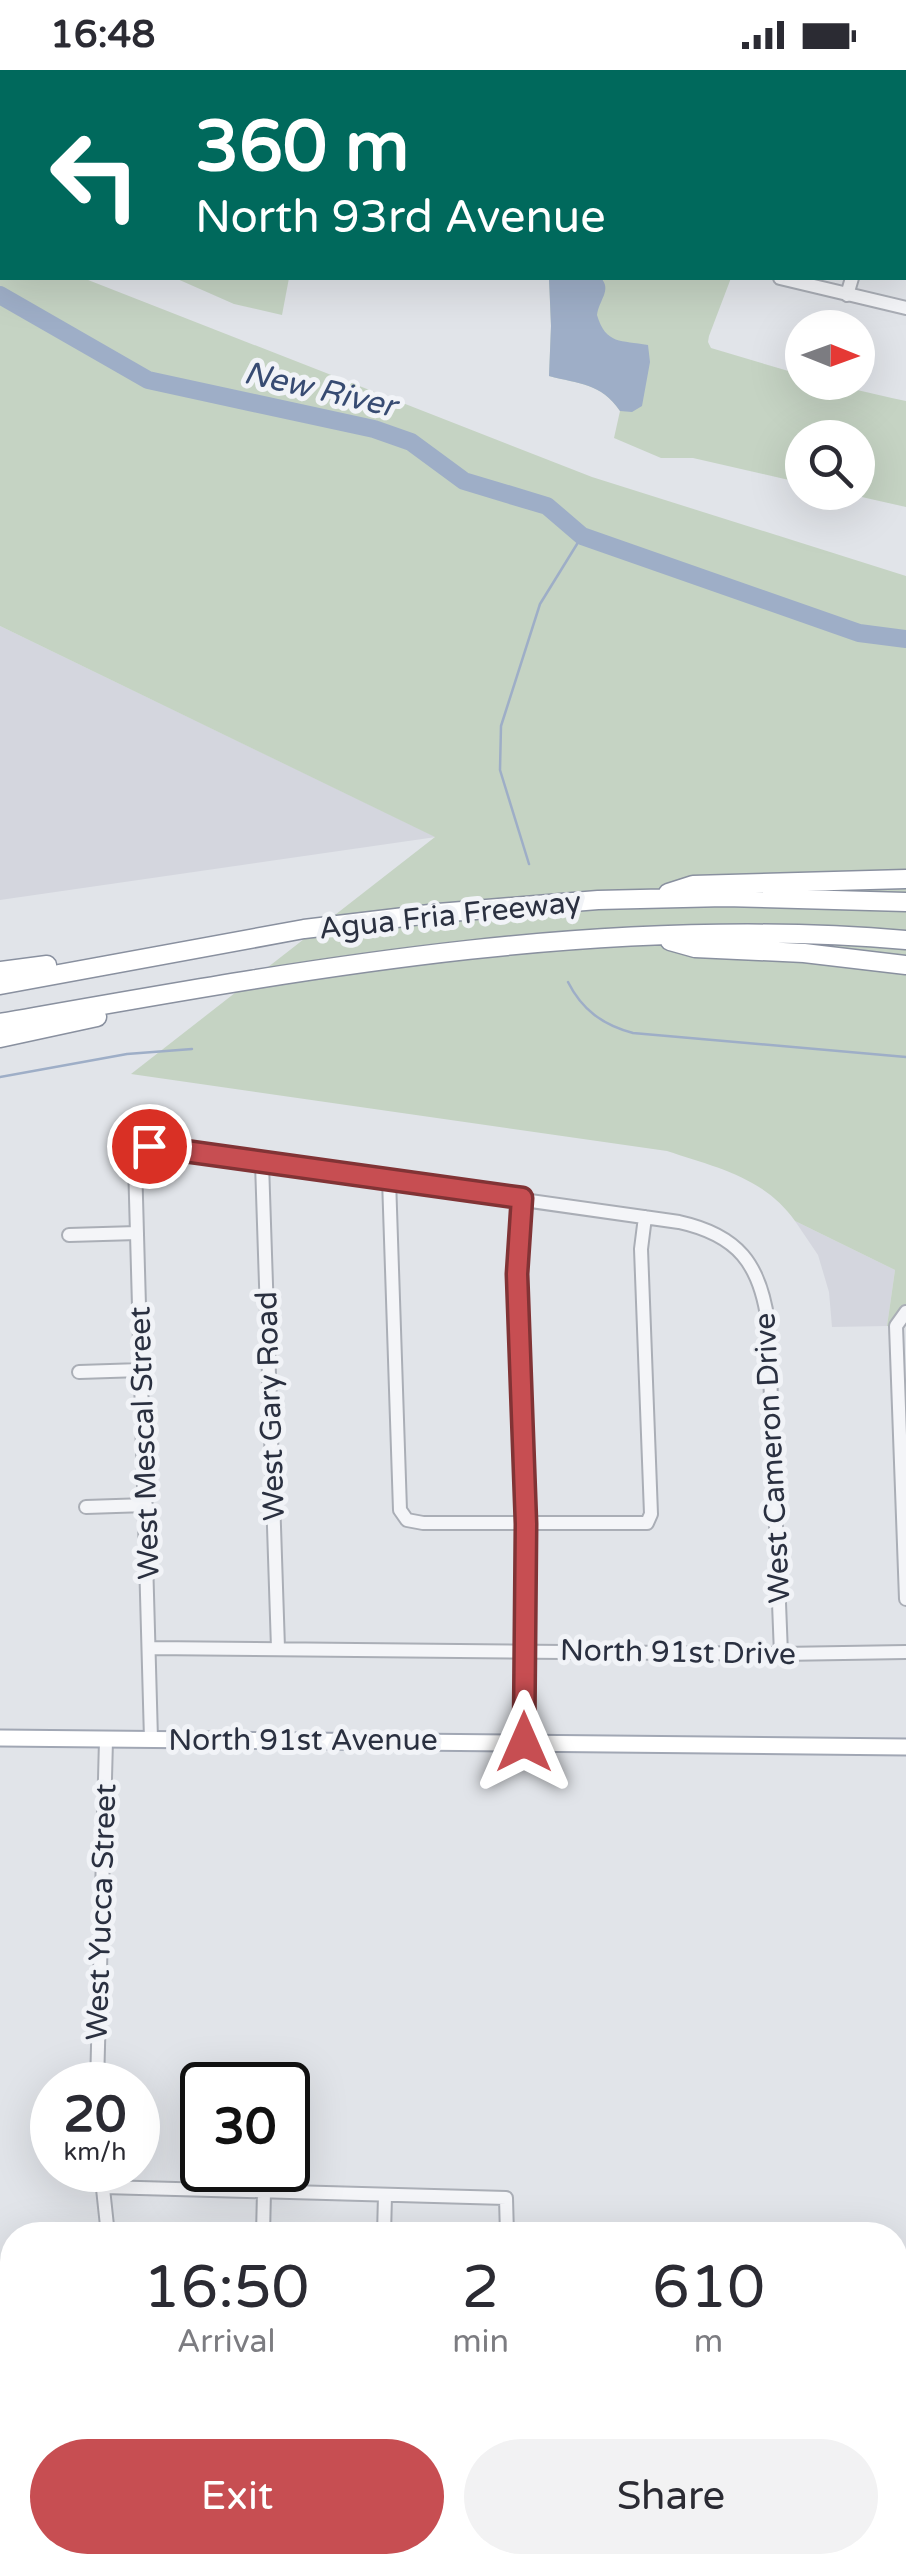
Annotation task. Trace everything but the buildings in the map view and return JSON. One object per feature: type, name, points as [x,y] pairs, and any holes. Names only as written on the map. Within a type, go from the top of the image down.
[{"type":"highway","points":[[649,900],[693,885],[906,879]]},
{"type":"highway","name":"Agua Fria Freeway","points":[[0,985],[304,929],[473,910],[598,900],[725,897],[906,902]]},
{"type":"highway","points":[[0,970],[116,955],[262,928],[304,929]]},
{"type":"highway","points":[[650,935],[695,948],[788,952],[906,965]]},
{"type":"highway","name":"Agua Fria Freeway","points":[[0,1022],[310,968],[473,947],[650,935],[906,940]]},
{"type":"highway","points":[[0,1038],[270,987],[310,968]]},
{"type":"main road","name":"North 91st Avenue","points":[[0,1738],[906,1748]]},
{"type":"street","points":[[787,280],[906,308]]},
{"type":"street","points":[[847,296],[851,280]]},
{"type":"street","name":"West Mescal Street","points":[[151,1740],[135,1162],[140,1148],[149,1146],[262,1163]]},
{"type":"street","points":[[262,1163],[389,1180],[522,1198],[646,1217],[641,1249],[651,1514],[647,1524],[407,1520],[400,1510],[389,1180]]},
{"type":"street","name":"West Gary Road","points":[[262,1163],[278,1648]]},
{"type":"street","points":[[522,1198],[517,1274],[526,1524],[524,1742]]},
{"type":"street","name":"West Cameron Drive","points":[[646,1217],[699,1227],[733,1244],[751,1264],[764,1291],[781,1654]]},
{"type":"street","points":[[70,1236],[137,1234]]},
{"type":"street","points":[[904,1313],[896,1326],[903,1400],[906,1600]]},
{"type":"street","points":[[78,1372],[142,1370]]},
{"type":"street","points":[[86,1507],[146,1505]]},
{"type":"street","name":"North 91st Drive","points":[[150,1648],[906,1652]]},
{"type":"street","name":"West Yucca Street","points":[[97,2062],[106,1740]]},
{"type":"street","points":[[104,2192],[107,2222]]},
{"type":"street","points":[[263,2222],[264,2192],[506,2198],[507,2222]]},
{"type":"street","points":[[384,2222],[385,2194]]},
{"type":"shaded area","points":[[0,626],[436,837],[0,900]]},
{"type":"shaded area","points":[[795,1221],[895,1270],[887,1326],[832,1327],[829,1292],[818,1255]]},
{"type":"green space","points":[[0,280],[88,280],[592,477],[906,576],[906,1326],[887,1326],[895,1270],[795,1221],[783,1206],[754,1184],[703,1162],[667,1151],[131,1074],[435,837],[0,626]]},
{"type":"green space","points":[[180,280],[289,280],[282,315],[234,304]]},
{"type":"green space","points":[[549,280],[730,280],[708,342],[711,348],[785,370],[785,400],[875,400],[875,394],[906,401],[906,507],[875,500],[875,420],[785,420],[785,479],[693,458],[661,458],[614,438],[620,411],[613,402],[589,386],[549,376]]},
{"type":"water","points":[[549,280],[602,280],[605,291],[597,315],[605,332],[616,339],[648,345],[650,362],[642,406],[632,412],[620,411],[597,390],[549,376]]},
{"type":"waterway","name":"New River","points":[[0,295],[148,380],[374,429],[411,442],[464,481],[547,506],[582,536],[859,633],[906,639]]},
{"type":"waterway","points":[[529,864],[500,770],[501,726],[540,604],[582,536]]},
{"type":"waterway","points":[[568,982],[594,1015],[633,1033],[906,1057]]},
{"type":"waterway","points":[[0,1077],[127,1054],[192,1049]]},
{"type":"route","points":[[149,1146],[522,1198],[517,1274],[526,1524],[524,1742]]}]
